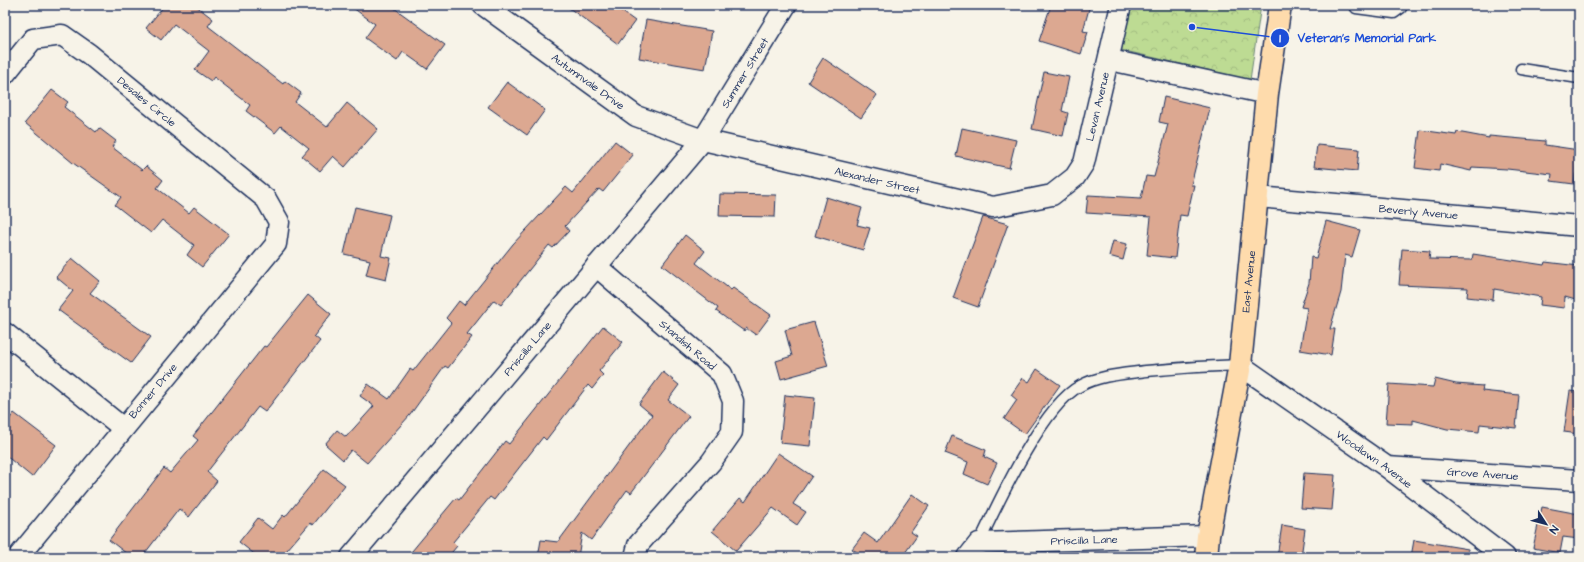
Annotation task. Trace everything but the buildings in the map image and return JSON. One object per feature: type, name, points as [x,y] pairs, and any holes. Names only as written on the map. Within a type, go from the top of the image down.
[{"type":"highway","name":"East Avenue","points":[[1207,546],[1240,365],[1267,94],[1280,5]]},
{"type":"street","name":"Autumnvale Drive","points":[[483,5],[507,12],[636,116],[704,140]]},
{"type":"street","name":"Summer Street","points":[[704,140],[786,5]]},
{"type":"street","name":"Levan Avenue","points":[[1052,195],[1075,177],[1084,163],[1110,60],[1121,5]]},
{"type":"street","name":"Desales Circle","points":[[5,74],[33,39],[62,35],[89,54],[266,198],[279,222]]},
{"type":"street","points":[[1110,60],[1267,94]]},
{"type":"street","name":"Alexander Street","points":[[704,140],[993,206],[1052,195]]},
{"type":"street","name":"Priscilla Lane","points":[[351,557],[704,140]]},
{"type":"street","name":"Beverly Avenue","points":[[1258,196],[1579,226]]},
{"type":"street","name":"Bonner Drive","points":[[18,557],[276,244],[279,222]]},
{"type":"street","name":"Standish Road","points":[[596,266],[722,374],[733,401],[732,432],[711,462],[638,545],[635,557]]},
{"type":"street","points":[[5,333],[123,428]]},
{"type":"street","name":"Woodlawn Avenue","points":[[1240,365],[1387,467],[1505,557]]},
{"type":"street","name":"Grove Avenue","points":[[1387,467],[1579,480]]},
{"type":"street","name":"Priscilla Lane","points":[[973,550],[1207,546]]},
{"type":"lane","points":[[1354,5],[1356,8],[1394,13],[1401,8],[1402,5]]},
{"type":"lane","points":[[1521,69],[1579,78]]},
{"type":"lane","points":[[973,550],[1037,433],[1063,398],[1080,386],[1103,377],[1135,372],[1192,366],[1240,365]]},
{"type":"green space","points":[[1132,5],[1261,5],[1250,80],[1121,50]]},
{"type":"place","name":"Veteran's Memorial Park","points":[[1192,27]]}]
